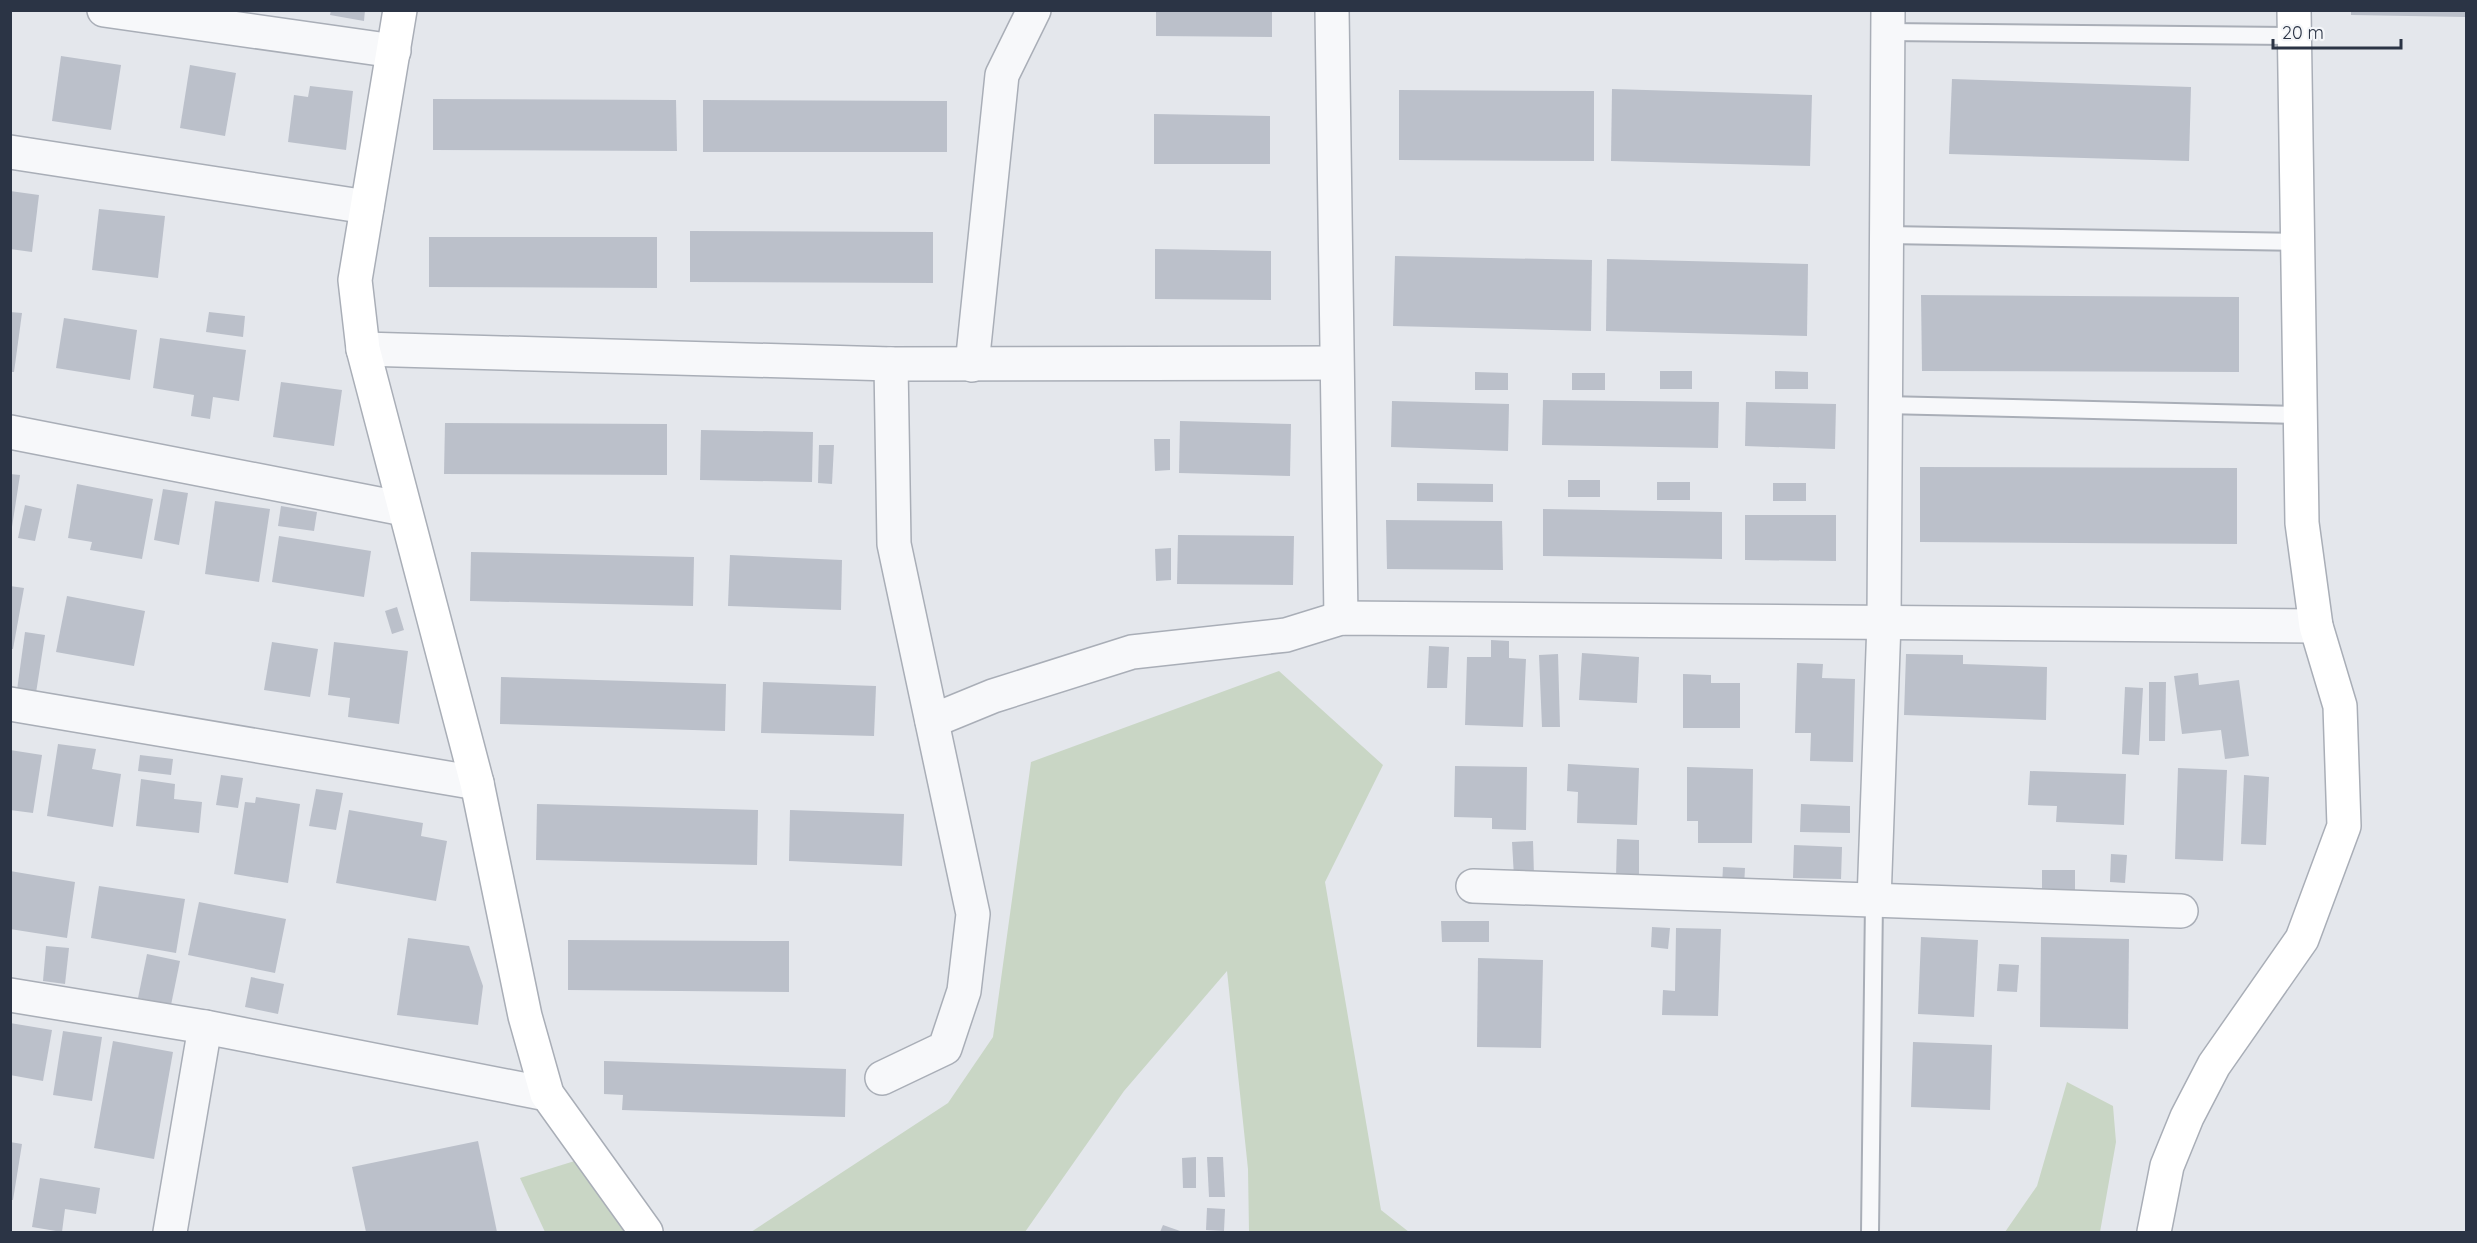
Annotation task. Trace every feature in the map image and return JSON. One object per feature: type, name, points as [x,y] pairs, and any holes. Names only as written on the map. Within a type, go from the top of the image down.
[{"type":"street","points":[[104,10],[394,51]]},
{"type":"street","points":[[400,10],[355,280],[363,349],[477,783],[525,1016],[547,1094],[646,1233]]},
{"type":"street","points":[[972,365],[1002,75],[1034,10]]},
{"type":"street","points":[[1332,10],[1335,363],[1341,618]]},
{"type":"street","points":[[1874,901],[1884,622],[1888,21]]},
{"type":"street","points":[[2154,1233],[2168,1167],[2187,1117],[2214,1065],[2301,939],[2344,826],[2340,706],[2316,626],[2302,523],[2295,23]]},
{"type":"street","points":[[10,152],[367,207]]},
{"type":"street","points":[[363,349],[891,364],[1335,363]]},
{"type":"street","points":[[882,1078],[945,1048],[964,991],[973,914],[894,544],[891,364]]},
{"type":"street","points":[[10,432],[404,509]]},
{"type":"street","points":[[932,721],[993,696],[1132,652],[1286,635],[1341,618],[2316,626]]},
{"type":"street","points":[[10,704],[477,783]]},
{"type":"street","points":[[1473,886],[2181,911]]},
{"type":"street","points":[[10,995],[205,1027],[547,1094]]},
{"type":"street","points":[[170,1233],[205,1027]]},
{"type":"lane","points":[[1888,21],[2295,23]]},
{"type":"lane","points":[[1887,235],[2298,242]]},
{"type":"lane","points":[[1885,405],[2301,415]]},
{"type":"lane","points":[[1870,1233],[1874,901]]},
{"type":"green space","points":[[1279,671],[1383,765],[1325,882],[1381,1210],[1409,1232],[1249,1232],[1248,1169],[1227,971],[1124,1091],[1025,1232],[751,1232],[948,1103],[993,1037],[1031,762]]},
{"type":"green space","points":[[2067,1082],[2113,1106],[2116,1142],[2100,1232],[2005,1232],[2037,1186]]},
{"type":"green space","points":[[581,1159],[632,1232],[545,1232],[520,1178]]},
{"type":"building","points":[[331,10],[365,10],[364,21],[330,15]]},
{"type":"building","points":[[1156,10],[1272,10],[1272,37],[1156,36]]},
{"type":"building","points":[[2351,10],[2466,10],[2466,17],[2351,15]]},
{"type":"building","points":[[61,56],[121,65],[111,130],[52,121]]},
{"type":"building","points":[[190,65],[236,73],[225,136],[180,128]]},
{"type":"building","points":[[1952,79],[2191,87],[2189,161],[1949,154]]},
{"type":"building","points":[[310,86],[353,91],[346,150],[288,142],[294,95],[308,97]]},
{"type":"building","points":[[1612,89],[1812,95],[1810,166],[1611,161]]},
{"type":"building","points":[[1399,90],[1594,91],[1594,161],[1399,160]]},
{"type":"building","points":[[433,99],[676,100],[677,151],[433,150]]},
{"type":"building","points":[[703,100],[947,101],[947,152],[703,152]]},
{"type":"building","points":[[1154,114],[1270,116],[1270,164],[1154,164]]},
{"type":"building","points":[[10,191],[39,195],[32,252],[10,249]]},
{"type":"building","points":[[99,209],[165,216],[158,278],[92,270]]},
{"type":"building","points":[[690,231],[933,232],[933,283],[690,282]]},
{"type":"building","points":[[429,237],[657,237],[657,288],[429,287]]},
{"type":"building","points":[[1155,249],[1271,251],[1271,300],[1155,299]]},
{"type":"building","points":[[1395,256],[1592,260],[1591,331],[1393,326]]},
{"type":"building","points":[[1607,259],[1808,264],[1807,336],[1606,331]]},
{"type":"building","points":[[1921,295],[2239,297],[2239,372],[1922,371]]},
{"type":"building","points":[[10,312],[22,313],[14,372],[10,372]]},
{"type":"building","points":[[209,312],[245,316],[243,337],[206,332]]},
{"type":"building","points":[[64,318],[137,330],[130,380],[56,368]]},
{"type":"building","points":[[160,338],[246,350],[239,401],[213,397],[210,419],[191,416],[194,395],[153,388]]},
{"type":"building","points":[[1660,371],[1692,371],[1692,389],[1660,389]]},
{"type":"building","points":[[1775,371],[1808,372],[1808,389],[1775,389]]},
{"type":"building","points":[[1475,372],[1508,373],[1508,390],[1475,390]]},
{"type":"building","points":[[1572,373],[1605,373],[1605,390],[1572,390]]},
{"type":"building","points":[[281,382],[342,390],[334,446],[273,437]]},
{"type":"building","points":[[1543,400],[1719,402],[1718,448],[1542,445]]},
{"type":"building","points":[[1392,401],[1509,404],[1508,451],[1391,447]]},
{"type":"building","points":[[1746,402],[1836,404],[1835,449],[1745,446]]},
{"type":"building","points":[[1180,421],[1291,424],[1290,476],[1179,473]]},
{"type":"building","points":[[445,423],[667,424],[667,475],[444,474]]},
{"type":"building","points":[[701,430],[813,432],[812,482],[700,480]]},
{"type":"building","points":[[1154,439],[1170,439],[1170,470],[1155,471]]},
{"type":"building","points":[[819,445],[834,445],[832,484],[818,483]]},
{"type":"building","points":[[1920,467],[2237,468],[2237,544],[1920,542]]},
{"type":"building","points":[[10,474],[20,475],[12,527],[10,527]]},
{"type":"building","points":[[1568,480],[1600,480],[1600,497],[1568,497]]},
{"type":"building","points":[[1657,482],[1690,482],[1690,500],[1657,500]]},
{"type":"building","points":[[1417,483],[1493,484],[1493,502],[1417,501]]},
{"type":"building","points":[[1773,483],[1806,483],[1806,501],[1773,501]]},
{"type":"building","points":[[77,484],[153,499],[142,559],[90,550],[92,542],[68,538]]},
{"type":"building","points":[[163,489],[188,493],[179,545],[154,540]]},
{"type":"building","points":[[215,501],[270,509],[259,582],[205,574]]},
{"type":"building","points":[[25,505],[42,509],[35,541],[18,538]]},
{"type":"building","points":[[281,506],[317,512],[314,531],[278,526]]},
{"type":"building","points":[[1543,509],[1722,512],[1722,559],[1543,556]]},
{"type":"building","points":[[1745,515],[1836,515],[1836,561],[1745,560]]},
{"type":"building","points":[[1386,520],[1502,521],[1503,570],[1387,569]]},
{"type":"building","points":[[1178,535],[1294,536],[1293,585],[1177,584]]},
{"type":"building","points":[[279,536],[371,551],[364,597],[272,582]]},
{"type":"building","points":[[1171,548],[1171,580],[1156,581],[1155,549]]},
{"type":"building","points":[[471,552],[694,557],[693,606],[470,601]]},
{"type":"building","points":[[730,555],[842,560],[841,610],[728,606]]},
{"type":"building","points":[[10,586],[24,588],[13,649],[10,649]]},
{"type":"building","points":[[67,596],[145,611],[134,666],[56,652]]},
{"type":"building","points":[[397,607],[404,630],[392,634],[385,611]]},
{"type":"building","points":[[25,632],[45,635],[36,693],[17,690]]},
{"type":"building","points":[[1491,640],[1509,641],[1509,658],[1526,659],[1523,727],[1465,725],[1467,657],[1491,657]]},
{"type":"building","points":[[272,642],[318,649],[310,697],[264,690]]},
{"type":"building","points":[[334,642],[408,651],[399,724],[348,717],[350,698],[328,695]]},
{"type":"building","points":[[1429,646],[1449,647],[1447,688],[1427,688]]},
{"type":"building","points":[[1582,653],[1639,657],[1637,703],[1579,700]]},
{"type":"building","points":[[1558,654],[1560,727],[1542,727],[1539,655]]},
{"type":"building","points":[[1906,654],[1963,655],[1963,664],[2047,667],[2046,720],[1904,715]]},
{"type":"building","points":[[1797,663],[1823,664],[1822,678],[1855,679],[1853,762],[1810,761],[1811,733],[1795,733]]},
{"type":"building","points":[[2198,673],[2199,685],[2239,680],[2249,756],[2225,759],[2221,730],[2182,734],[2174,676]]},
{"type":"building","points":[[1683,674],[1711,675],[1711,683],[1740,683],[1740,728],[1683,728]]},
{"type":"building","points":[[501,677],[726,684],[725,731],[500,724]]},
{"type":"building","points":[[763,682],[876,686],[874,736],[761,733]]},
{"type":"building","points":[[2149,682],[2166,682],[2165,741],[2149,741]]},
{"type":"building","points":[[2125,687],[2143,688],[2139,755],[2122,754]]},
{"type":"building","points":[[58,744],[96,749],[92,769],[121,774],[113,827],[47,816]]},
{"type":"building","points":[[10,750],[42,755],[33,813],[10,810]]},
{"type":"building","points":[[140,755],[173,759],[171,775],[138,771]]},
{"type":"building","points":[[1568,764],[1639,768],[1637,825],[1577,823],[1578,792],[1567,791]]},
{"type":"building","points":[[1455,766],[1527,767],[1526,830],[1492,829],[1492,818],[1454,817]]},
{"type":"building","points":[[1687,767],[1753,769],[1752,843],[1698,843],[1698,821],[1687,821]]},
{"type":"building","points":[[2178,768],[2227,770],[2223,861],[2175,859]]},
{"type":"building","points":[[2030,771],[2126,774],[2124,825],[2056,822],[2057,806],[2028,805]]},
{"type":"building","points":[[221,775],[243,778],[238,808],[216,805]]},
{"type":"building","points":[[2244,775],[2269,777],[2266,845],[2241,844]]},
{"type":"building","points":[[141,779],[175,784],[174,799],[202,802],[199,833],[136,826]]},
{"type":"building","points":[[316,789],[343,793],[336,830],[309,826]]},
{"type":"building","points":[[256,797],[300,804],[288,883],[234,874],[245,802],[255,803]]},
{"type":"building","points":[[537,804],[758,810],[757,865],[536,860]]},
{"type":"building","points":[[1801,804],[1850,806],[1850,833],[1800,832]]},
{"type":"building","points":[[349,810],[423,823],[421,836],[447,841],[436,901],[336,883]]},
{"type":"building","points":[[790,810],[904,814],[902,866],[789,861]]},
{"type":"building","points":[[1617,839],[1639,840],[1639,877],[1616,877]]},
{"type":"building","points":[[1533,841],[1534,876],[1514,877],[1512,842]]},
{"type":"building","points":[[1794,845],[1842,847],[1841,879],[1793,878]]},
{"type":"building","points":[[2111,854],[2127,855],[2125,883],[2110,882]]},
{"type":"building","points":[[1723,867],[1745,868],[1744,887],[1722,886]]},
{"type":"building","points":[[2042,870],[2075,870],[2075,895],[2042,895]]},
{"type":"building","points":[[10,871],[75,882],[67,938],[10,929]]},
{"type":"building","points":[[99,886],[185,899],[176,953],[91,938]]},
{"type":"building","points":[[199,902],[286,919],[275,973],[188,955]]},
{"type":"building","points":[[1441,921],[1489,921],[1489,942],[1442,942]]},
{"type":"building","points":[[1652,927],[1670,928],[1668,949],[1651,947]]},
{"type":"building","points":[[1676,928],[1721,929],[1718,1016],[1662,1015],[1663,990],[1675,991]]},
{"type":"building","points":[[1921,937],[1978,940],[1974,1017],[1918,1014]]},
{"type":"building","points":[[2041,937],[2129,939],[2128,1029],[2040,1027]]},
{"type":"building","points":[[408,938],[469,946],[483,986],[478,1025],[397,1015]]},
{"type":"building","points":[[568,940],[789,941],[789,992],[568,990]]},
{"type":"building","points":[[46,946],[69,948],[65,984],[43,981]]},
{"type":"building","points":[[147,954],[180,961],[171,1005],[138,998]]},
{"type":"building","points":[[1478,958],[1543,960],[1541,1048],[1477,1047]]},
{"type":"building","points":[[1999,964],[2019,965],[2017,992],[1997,991]]},
{"type":"building","points":[[251,977],[284,984],[278,1014],[245,1007]]},
{"type":"building","points":[[10,1023],[52,1030],[43,1081],[10,1075]]},
{"type":"building","points":[[63,1031],[102,1037],[92,1101],[53,1095]]},
{"type":"building","points":[[113,1041],[173,1052],[154,1159],[94,1148]]},
{"type":"building","points":[[1913,1042],[1992,1045],[1990,1110],[1911,1107]]},
{"type":"building","points":[[604,1061],[846,1069],[845,1117],[622,1110],[623,1095],[604,1094]]},
{"type":"building","points":[[478,1141],[497,1232],[366,1232],[352,1167]]},
{"type":"building","points":[[10,1142],[22,1144],[13,1200],[10,1200]]},
{"type":"building","points":[[1196,1157],[1196,1188],[1183,1188],[1182,1158]]},
{"type":"building","points":[[1207,1157],[1223,1157],[1225,1197],[1209,1197]]},
{"type":"building","points":[[40,1178],[100,1188],[96,1214],[65,1209],[62,1232],[32,1227]]},
{"type":"building","points":[[1207,1208],[1225,1209],[1224,1231],[1206,1230]]},
{"type":"building","points":[[1163,1225],[1183,1232],[1160,1232]]}]
